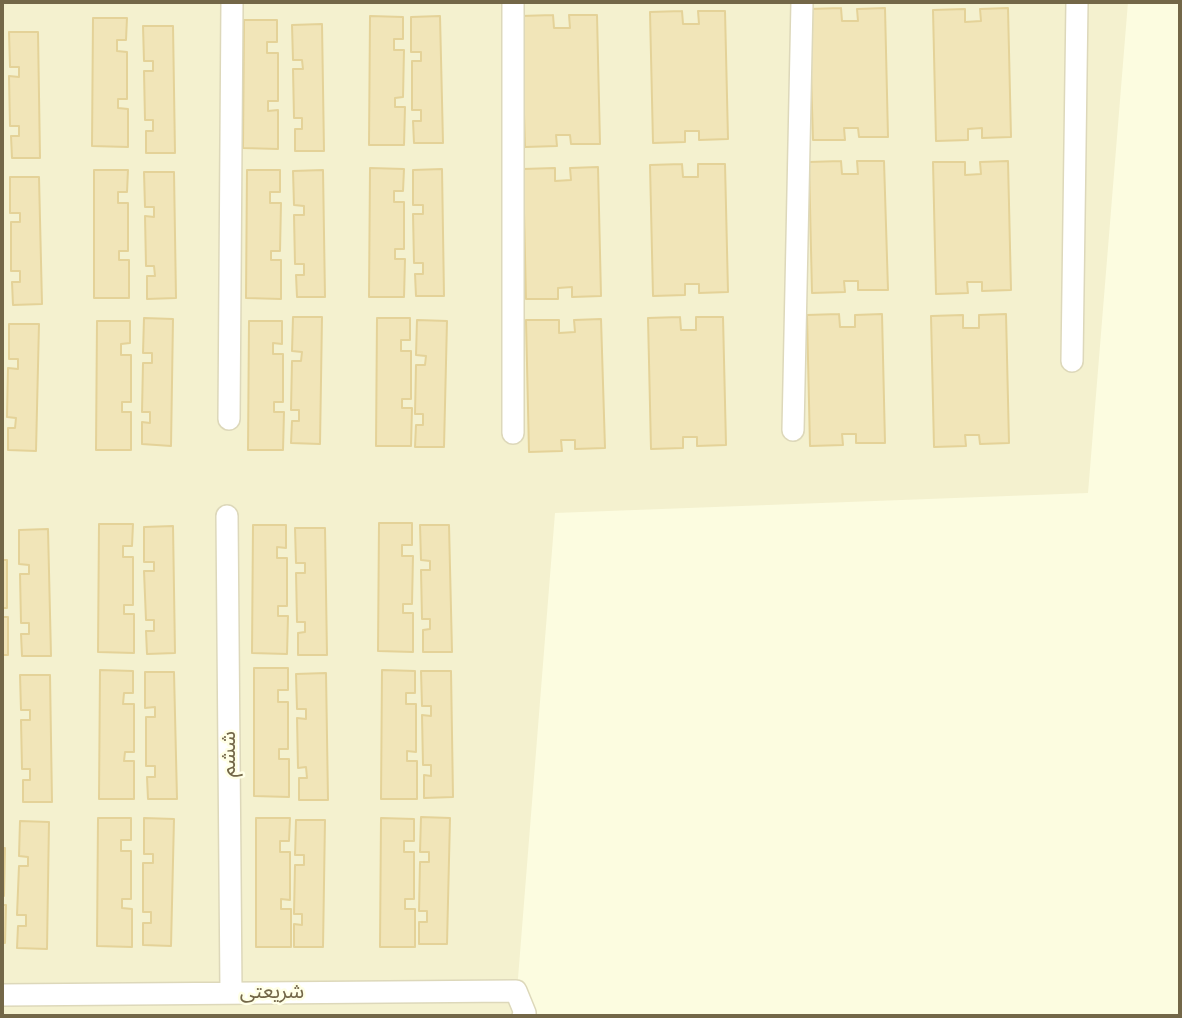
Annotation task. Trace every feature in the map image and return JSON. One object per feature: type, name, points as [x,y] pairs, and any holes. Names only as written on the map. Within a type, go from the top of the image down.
[{"type":"street","points":[[229,419],[232,2]]},
{"type":"street","points":[[513,2],[513,433]]},
{"type":"street","points":[[793,430],[802,2]]},
{"type":"street","points":[[1072,361],[1077,2]]},
{"type":"street","name":"ششم","points":[[227,516],[231,992]]},
{"type":"street","name":"شریعتی","points":[[2,995],[516,992],[525,1013],[523,1016]]},
{"type":"shaded area","points":[[2,2],[1128,2],[1088,493],[555,513],[515,1016],[2,1016]]},
{"type":"building","points":[[841,8],[842,21],[858,21],[857,9],[885,8],[888,137],[859,137],[858,128],[844,128],[845,140],[813,140],[809,9]]},
{"type":"building","points":[[1008,8],[1011,137],[982,138],[982,128],[968,129],[968,140],[936,141],[933,10],[965,9],[965,22],[981,21],[980,9]]},
{"type":"building","points":[[682,11],[683,24],[699,24],[698,11],[725,11],[728,139],[699,140],[699,131],[685,131],[685,142],[653,143],[650,12]]},
{"type":"building","points":[[553,15],[554,28],[570,28],[569,15],[597,15],[600,144],[571,144],[570,135],[556,135],[557,146],[525,147],[521,16]]},
{"type":"building","points":[[370,16],[403,17],[403,39],[394,39],[394,50],[404,50],[403,97],[395,98],[395,107],[405,107],[404,145],[369,145]]},
{"type":"building","points":[[440,16],[443,143],[414,143],[413,121],[421,121],[421,110],[412,110],[412,61],[421,61],[421,52],[411,52],[411,17]]},
{"type":"building","points":[[93,18],[127,18],[126,40],[117,40],[117,51],[127,52],[127,99],[118,99],[118,108],[128,109],[128,147],[92,146]]},
{"type":"building","points":[[244,20],[277,20],[277,42],[267,42],[267,53],[278,53],[278,101],[268,101],[268,111],[278,110],[278,149],[243,148]]},
{"type":"building","points":[[322,24],[324,151],[295,151],[295,129],[302,129],[302,118],[294,118],[293,69],[303,69],[302,60],[293,60],[292,25]]},
{"type":"building","points":[[143,26],[173,26],[175,153],[146,153],[146,131],[153,131],[153,120],[145,120],[144,71],[153,71],[153,61],[144,61]]},
{"type":"building","points":[[9,32],[38,32],[40,158],[12,158],[11,136],[19,136],[19,126],[10,126],[9,76],[19,77],[19,67],[10,67]]},
{"type":"building","points":[[841,161],[842,174],[858,174],[857,161],[884,161],[888,290],[858,290],[858,281],[844,281],[845,292],[812,293],[809,162]]},
{"type":"building","points":[[1008,161],[1011,290],[982,291],[982,282],[967,282],[968,293],[936,294],[933,162],[965,162],[965,175],[981,174],[980,162]]},
{"type":"building","points":[[682,164],[683,177],[698,177],[698,164],[725,164],[728,292],[699,293],[699,284],[685,284],[685,295],[653,296],[650,165]]},
{"type":"building","points":[[598,167],[601,296],[572,297],[572,287],[558,288],[558,299],[526,299],[523,169],[555,168],[555,181],[571,180],[570,168]]},
{"type":"building","points":[[370,168],[404,169],[403,191],[394,191],[394,202],[404,202],[404,249],[395,249],[395,259],[405,259],[404,297],[369,297]]},
{"type":"building","points":[[442,169],[444,296],[416,296],[415,274],[423,274],[423,263],[414,263],[413,214],[423,214],[423,205],[413,205],[413,170]]},
{"type":"building","points":[[94,170],[128,170],[127,192],[118,192],[118,203],[128,203],[128,251],[119,251],[119,260],[129,260],[129,298],[94,298]]},
{"type":"building","points":[[247,170],[280,170],[280,192],[270,192],[270,203],[281,203],[280,251],[271,251],[271,260],[281,260],[281,299],[246,298]]},
{"type":"building","points":[[323,170],[325,297],[297,297],[296,275],[304,275],[304,264],[295,264],[294,215],[304,215],[304,206],[294,205],[293,171]]},
{"type":"building","points":[[144,172],[174,172],[176,298],[147,299],[147,276],[155,276],[154,266],[146,266],[145,216],[154,217],[154,207],[145,207]]},
{"type":"building","points":[[10,177],[39,177],[42,304],[13,305],[12,282],[20,282],[20,271],[11,271],[11,222],[20,222],[20,213],[10,213]]},
{"type":"building","points":[[839,314],[840,327],[855,327],[855,315],[882,314],[885,443],[856,443],[856,434],[842,434],[843,445],[810,446],[807,315]]},
{"type":"building","points":[[1006,314],[1009,443],[980,444],[979,435],[965,435],[966,446],[934,447],[931,316],[963,315],[963,328],[979,328],[979,315]]},
{"type":"building","points":[[293,317],[322,317],[320,444],[291,443],[292,421],[299,421],[299,410],[291,410],[292,361],[301,361],[302,352],[292,351]]},
{"type":"building","points":[[680,317],[681,330],[696,330],[696,317],[723,317],[726,445],[697,446],[697,437],[683,437],[683,448],[651,449],[648,318]]},
{"type":"building","points":[[144,318],[173,319],[171,446],[142,444],[142,422],[150,423],[150,412],[142,412],[143,363],[152,363],[152,353],[143,353]]},
{"type":"building","points":[[377,318],[410,318],[410,340],[401,340],[401,351],[411,351],[411,399],[402,399],[402,408],[412,408],[411,446],[376,446]]},
{"type":"building","points":[[601,319],[605,448],[575,449],[575,440],[561,440],[562,451],[529,452],[526,320],[559,320],[559,333],[575,332],[574,320]]},
{"type":"building","points":[[417,320],[447,321],[444,447],[415,447],[416,425],[423,425],[423,414],[415,414],[416,365],[425,365],[426,356],[416,355]]},
{"type":"building","points":[[97,321],[130,321],[130,343],[121,344],[121,355],[131,355],[131,402],[122,402],[122,412],[131,412],[131,450],[96,450]]},
{"type":"building","points":[[249,321],[282,321],[282,344],[273,343],[273,354],[283,354],[283,402],[274,402],[274,412],[284,412],[283,450],[248,450]]},
{"type":"building","points":[[9,324],[39,324],[36,451],[8,450],[8,428],[15,428],[16,418],[7,417],[8,368],[18,369],[18,359],[9,359]]},
{"type":"building","points":[[379,523],[412,523],[412,545],[402,545],[402,556],[413,556],[412,604],[403,604],[403,613],[413,613],[413,652],[378,651]]},
{"type":"building","points":[[99,524],[133,524],[132,546],[123,546],[123,557],[133,557],[133,605],[124,605],[124,614],[134,614],[134,653],[98,652]]},
{"type":"building","points":[[253,525],[286,525],[286,548],[277,547],[277,558],[287,558],[287,606],[278,606],[278,616],[288,616],[287,654],[252,653]]},
{"type":"building","points":[[420,525],[449,525],[452,652],[423,652],[423,630],[430,629],[430,619],[422,619],[421,570],[430,570],[430,561],[421,560]]},
{"type":"building","points":[[173,526],[175,653],[147,654],[146,631],[154,631],[154,620],[146,620],[144,571],[154,571],[154,562],[144,562],[144,527]]},
{"type":"building","points":[[295,528],[325,528],[327,655],[298,655],[298,633],[305,632],[305,622],[297,622],[296,573],[305,573],[305,563],[296,563]]},
{"type":"building","points":[[48,529],[51,656],[22,656],[21,634],[29,634],[29,623],[21,623],[20,574],[29,574],[29,565],[19,564],[19,530]]},
{"type":"building","points":[[2,560],[7,560],[7,608],[2,608]]},
{"type":"building","points":[[2,617],[8,617],[8,655],[2,655]]},
{"type":"building","points":[[254,668],[288,668],[288,690],[278,690],[278,702],[288,702],[288,749],[279,749],[279,759],[289,759],[289,797],[254,796]]},
{"type":"building","points":[[100,670],[133,671],[133,693],[124,693],[123,704],[134,704],[134,752],[125,752],[124,761],[134,761],[134,799],[99,799]]},
{"type":"building","points":[[382,670],[415,671],[415,693],[406,693],[406,704],[416,704],[416,752],[407,751],[407,761],[417,761],[417,799],[381,799]]},
{"type":"building","points":[[421,671],[451,671],[453,797],[424,798],[424,775],[431,776],[431,765],[423,765],[422,715],[431,716],[431,706],[422,706]]},
{"type":"building","points":[[145,672],[174,672],[177,799],[148,799],[147,777],[155,777],[155,766],[146,766],[146,717],[155,717],[155,707],[145,708]]},
{"type":"building","points":[[326,673],[328,800],[299,800],[299,778],[307,778],[306,767],[298,768],[297,718],[306,719],[306,709],[297,709],[296,674]]},
{"type":"building","points":[[20,675],[50,675],[52,802],[23,802],[23,780],[30,780],[30,769],[22,769],[21,720],[30,720],[30,710],[21,710]]},
{"type":"building","points":[[421,817],[450,818],[447,944],[419,944],[419,922],[427,922],[427,911],[419,911],[420,862],[429,862],[429,852],[420,852]]},
{"type":"building","points":[[98,818],[131,818],[131,840],[121,840],[121,851],[131,851],[131,899],[122,899],[122,908],[132,909],[132,947],[97,946]]},
{"type":"building","points":[[144,818],[174,819],[171,946],[143,945],[143,923],[151,923],[151,912],[143,912],[143,863],[153,863],[153,854],[144,854]]},
{"type":"building","points":[[256,818],[290,818],[289,841],[280,841],[280,852],[290,852],[290,900],[281,899],[281,909],[291,909],[291,947],[256,947]]},
{"type":"building","points":[[381,818],[414,819],[414,841],[404,841],[404,852],[414,852],[414,899],[405,899],[405,909],[415,909],[415,947],[380,947]]},
{"type":"building","points":[[296,820],[325,820],[323,947],[294,947],[294,924],[302,925],[302,914],[294,914],[295,865],[304,865],[304,855],[295,855]]},
{"type":"building","points":[[20,821],[49,822],[47,949],[17,948],[18,926],[26,926],[26,915],[17,915],[19,866],[28,866],[28,857],[19,856]]},
{"type":"building","points":[[2,848],[5,848],[4,896],[2,896]]},
{"type":"building","points":[[2,905],[6,905],[5,943],[2,943]]}]
